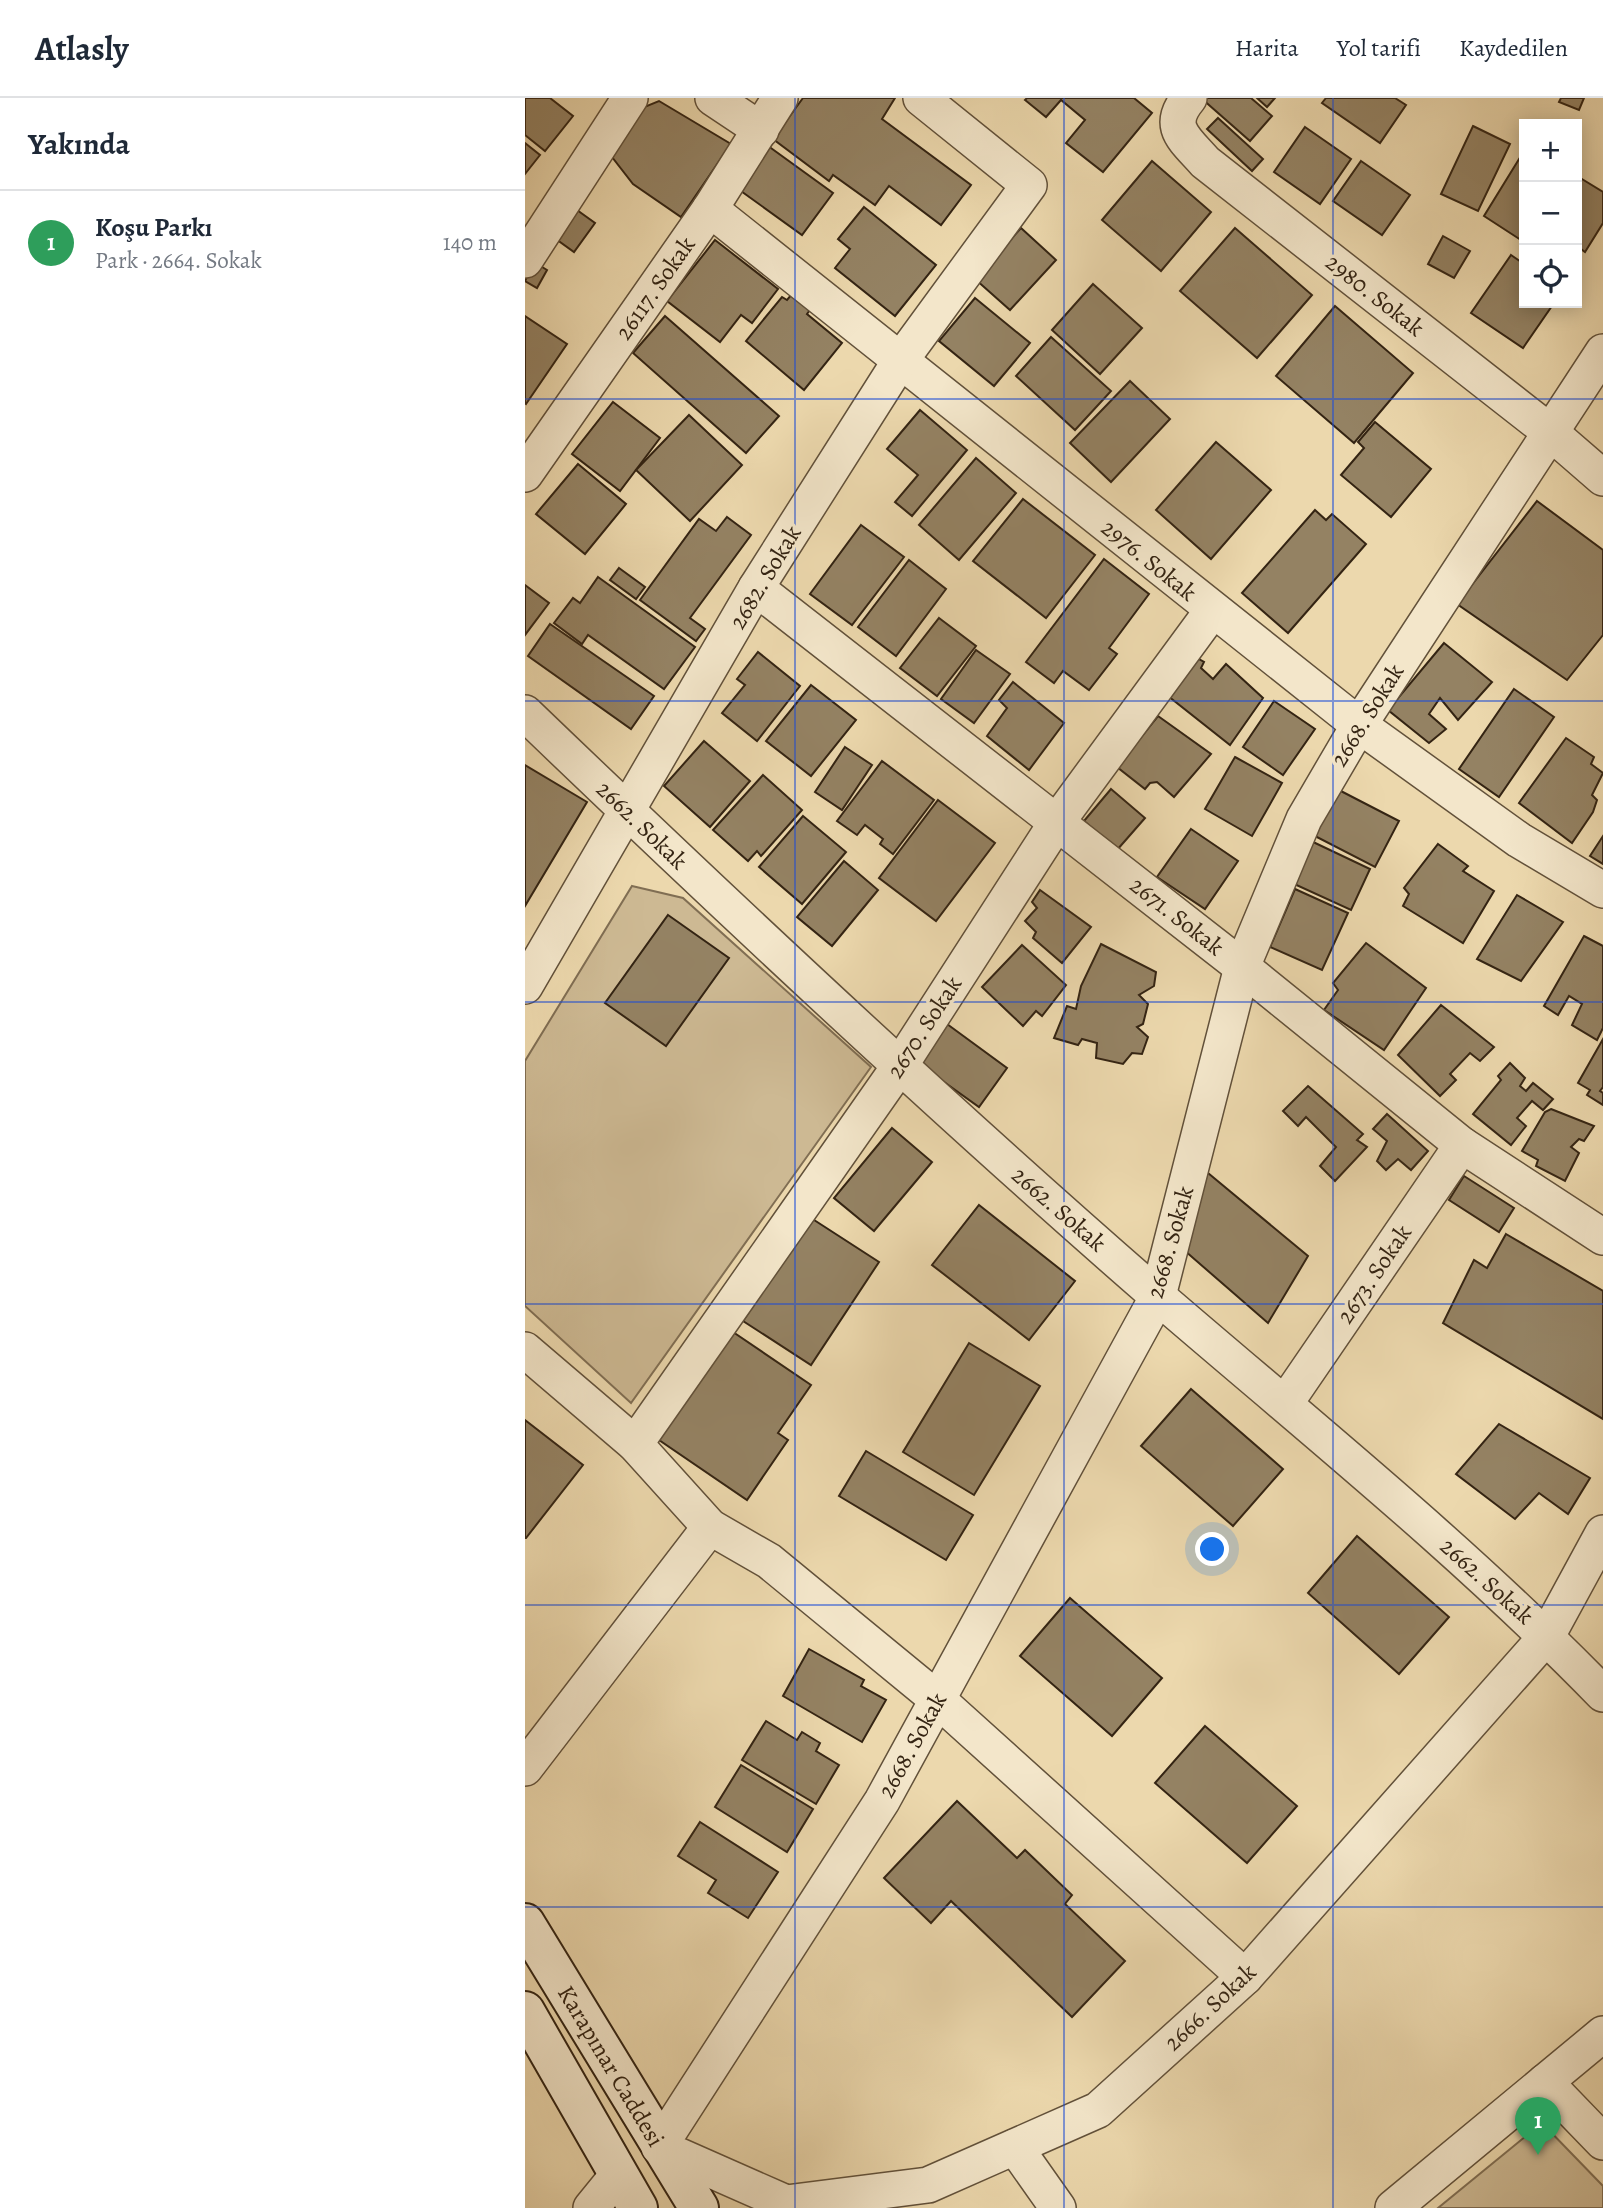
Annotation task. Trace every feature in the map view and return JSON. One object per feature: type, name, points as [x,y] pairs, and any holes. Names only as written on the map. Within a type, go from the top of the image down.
[{"type":"main road","name":"Karapınar Caddesi","points":[[525,1923],[659,2147],[699,2208]]},
{"type":"main road","name":"Karapınar Caddesi","points":[[525,2011],[617,2176],[638,2208]]},
{"type":"street","points":[[525,260],[630,98]]},
{"type":"street","points":[[713,98],[761,130]]},
{"type":"street","name":"26117. Sokak","points":[[525,474],[710,209],[780,98]]},
{"type":"street","name":"2682. Sokak","points":[[525,985],[757,588],[900,361],[1028,185],[921,98]]},
{"type":"street","name":"2980. Sokak","points":[[1189,98],[1178,111],[1177,124],[1182,136],[1205,162],[1550,432],[1603,478]]},
{"type":"street","name":"2976. Sokak","points":[[710,209],[1212,611],[1359,725],[1519,840],[1603,890]]},
{"type":"street","name":"2668. Sokak","points":[[659,2147],[882,1801],[1158,1296],[1242,967],[1304,819],[1359,725],[1603,352]]},
{"type":"street","name":"2671. Sokak","points":[[757,588],[1242,967],[1462,1145],[1603,1237]]},
{"type":"street","name":"2670. Sokak","points":[[635,1444],[899,1067],[1056,822],[1212,611]]},
{"type":"street","name":"2662. Sokak","points":[[525,713],[899,1067],[1158,1296],[1286,1402],[1547,1636],[1603,1694]]},
{"type":"street","name":"2673. Sokak","points":[[1286,1402],[1462,1145]]},
{"type":"street","points":[[525,1350],[635,1444],[711,1527],[768,1561],[937,1699],[1245,1977]]},
{"type":"street","points":[[525,1769],[711,1527]]},
{"type":"street","name":"2666. Sokak","points":[[659,2147],[786,2203],[928,2185],[1098,2110],[1245,1977],[1547,1636],[1603,1533]]},
{"type":"street","points":[[1393,2208],[1603,2034]]},
{"type":"street","points":[[1545,2082],[1603,2142]]},
{"type":"street","points":[[1015,2147],[1058,2208]]},
{"type":"street","points":[[591,2208],[617,2176]]},
{"type":"shaded area","points":[[632,886],[683,898],[871,1067],[631,1403],[525,1306],[525,1061]]},
{"type":"shaded area","points":[[1542,2123],[1603,2186],[1603,2208],[1438,2208]]},
{"type":"building","points":[[525,98],[550,98],[573,116],[545,151],[525,135]]},
{"type":"building","points":[[803,98],[895,98],[882,119],[971,185],[941,225],[889,186],[875,205],[833,175],[829,181],[773,139]]},
{"type":"building","points":[[1134,98],[1152,113],[1103,172],[1066,143],[1085,120],[1061,100],[1046,117],[1025,100]]},
{"type":"building","points":[[1201,98],[1251,98],[1272,116],[1250,141]]},
{"type":"building","points":[[1257,98],[1275,98],[1267,107]]},
{"type":"building","points":[[1326,98],[1395,98],[1406,105],[1380,143],[1322,103]]},
{"type":"building","points":[[1561,98],[1584,98],[1579,110],[1559,102]]},
{"type":"building","points":[[659,101],[731,144],[681,217],[633,184],[605,148],[627,114]]},
{"type":"building","points":[[1218,118],[1263,159],[1252,171],[1207,129]]},
{"type":"building","points":[[1473,126],[1510,144],[1478,211],[1441,194]]},
{"type":"building","points":[[1305,127],[1351,159],[1320,204],[1274,172]]},
{"type":"building","points":[[525,143],[540,155],[525,174]]},
{"type":"building","points":[[764,143],[833,193],[802,235],[734,186]]},
{"type":"building","points":[[1519,159],[1519,239],[1484,216]]},
{"type":"building","points":[[1152,161],[1211,212],[1161,271],[1102,220]]},
{"type":"building","points":[[1361,161],[1410,195],[1382,235],[1333,201]]},
{"type":"building","points":[[1582,179],[1603,192],[1603,223],[1585,252],[1582,250]]},
{"type":"building","points":[[570,205],[595,223],[574,252],[549,234]]},
{"type":"building","points":[[864,207],[936,265],[895,316],[835,268],[850,249],[838,239]]},
{"type":"building","points":[[1021,228],[1056,260],[1010,310],[975,279]]},
{"type":"building","points":[[1235,228],[1312,295],[1257,358],[1180,291]]},
{"type":"building","points":[[1443,236],[1470,251],[1454,278],[1428,264]]},
{"type":"building","points":[[715,240],[778,289],[752,323],[741,315],[720,342],[667,301]]},
{"type":"building","points":[[1511,255],[1519,261],[1519,308],[1551,308],[1523,348],[1471,313]]},
{"type":"building","points":[[534,262],[547,270],[537,288],[525,281]]},
{"type":"building","points":[[1093,284],[1142,328],[1100,374],[1052,330]]},
{"type":"building","points":[[798,287],[816,302],[807,314],[842,343],[804,390],[746,341],[782,297],[787,300]]},
{"type":"building","points":[[975,298],[1030,343],[994,386],[939,341]]},
{"type":"building","points":[[1335,306],[1413,373],[1354,443],[1276,376]]},
{"type":"building","points":[[525,316],[567,344],[526,404],[525,403]]},
{"type":"building","points":[[665,316],[779,416],[746,453],[633,353]]},
{"type":"building","points":[[1051,337],[1111,391],[1075,430],[1016,376]]},
{"type":"building","points":[[1130,381],[1170,419],[1111,482],[1070,443]]},
{"type":"building","points":[[613,402],[660,438],[620,491],[572,454]]},
{"type":"building","points":[[920,410],[967,450],[912,516],[895,502],[918,475],[887,449]]},
{"type":"building","points":[[689,415],[742,465],[690,521],[636,470]]},
{"type":"building","points":[[1375,422],[1431,469],[1391,517],[1341,475],[1364,448],[1358,442]]},
{"type":"building","points":[[1216,442],[1271,490],[1211,559],[1156,510]]},
{"type":"building","points":[[976,458],[1016,493],[959,560],[919,525]]},
{"type":"building","points":[[578,464],[626,504],[585,554],[536,514]]},
{"type":"building","points":[[1023,499],[1095,555],[1046,618],[973,561]]},
{"type":"building","points":[[1537,501],[1603,550],[1603,635],[1567,680],[1457,604]]},
{"type":"building","points":[[1315,510],[1326,520],[1332,514],[1366,544],[1288,633],[1242,593]]},
{"type":"building","points":[[727,517],[751,535],[690,618],[705,629],[696,641],[640,600],[699,519],[716,531]]},
{"type":"building","points":[[861,525],[904,557],[852,625],[810,594]]},
{"type":"building","points":[[1104,559],[1149,594],[1109,648],[1117,654],[1089,690],[1063,671],[1054,683],[1026,662]]},
{"type":"building","points":[[909,560],[946,589],[896,656],[858,627]]},
{"type":"building","points":[[619,568],[645,587],[636,599],[610,580]]},
{"type":"building","points":[[598,577],[695,647],[664,689],[588,635],[582,644],[554,623],[573,598],[580,603]]},
{"type":"building","points":[[525,585],[549,603],[525,635]]},
{"type":"building","points":[[939,618],[976,646],[937,696],[900,668]]},
{"type":"building","points":[[550,624],[654,696],[631,729],[528,656]]},
{"type":"building","points":[[1444,643],[1492,682],[1458,720],[1440,698],[1429,714],[1446,729],[1429,743],[1388,710]]},
{"type":"building","points":[[976,650],[1010,674],[974,723],[941,699]]},
{"type":"building","points":[[758,652],[800,686],[757,741],[722,713],[745,685],[737,679]]},
{"type":"building","points":[[1190,654],[1204,662],[1201,668],[1213,679],[1226,664],[1263,698],[1230,745],[1163,692]]},
{"type":"building","points":[[1013,682],[1064,723],[1029,770],[987,736],[1007,708],[999,700]]},
{"type":"building","points":[[811,685],[856,720],[811,776],[766,741]]},
{"type":"building","points":[[1514,689],[1554,717],[1499,797],[1459,769]]},
{"type":"building","points":[[1274,701],[1315,729],[1283,775],[1243,747]]},
{"type":"building","points":[[1158,716],[1211,754],[1174,797],[1157,782],[1150,783],[1145,789],[1117,767]]},
{"type":"building","points":[[1566,738],[1594,757],[1591,764],[1603,773],[1592,795],[1597,800],[1593,812],[1572,843],[1519,803]]},
{"type":"building","points":[[704,741],[750,781],[710,827],[664,786]]},
{"type":"building","points":[[845,747],[872,765],[842,810],[815,792]]},
{"type":"building","points":[[1235,757],[1282,783],[1252,836],[1205,809]]},
{"type":"building","points":[[882,761],[934,800],[893,854],[880,844],[883,839],[865,825],[857,835],[837,821]]},
{"type":"building","points":[[525,765],[587,802],[525,906]]},
{"type":"building","points":[[763,775],[802,810],[761,856],[757,851],[748,861],[713,830]]},
{"type":"building","points":[[1335,788],[1399,821],[1375,867],[1311,834]]},
{"type":"building","points":[[1111,789],[1145,818],[1117,850],[1084,821]]},
{"type":"building","points":[[938,800],[995,843],[936,921],[879,878]]},
{"type":"building","points":[[803,816],[846,852],[802,904],[759,867]]},
{"type":"building","points":[[1191,829],[1238,861],[1205,909],[1157,877]]},
{"type":"building","points":[[1603,836],[1603,864],[1590,856]]},
{"type":"building","points":[[1311,841],[1370,869],[1351,910],[1292,883]]},
{"type":"building","points":[[1438,844],[1468,866],[1463,871],[1494,891],[1463,943],[1403,906],[1409,894],[1404,888]]},
{"type":"building","points":[[844,861],[878,890],[832,946],[797,917]]},
{"type":"building","points":[[1295,889],[1348,913],[1322,970],[1270,947]]},
{"type":"building","points":[[1040,890],[1091,927],[1062,963],[1033,938],[1036,932],[1025,921],[1037,908],[1032,902]]},
{"type":"building","points":[[1517,895],[1563,922],[1521,981],[1477,959]]},
{"type":"building","points":[[668,915],[729,958],[666,1046],[605,1003]]},
{"type":"building","points":[[1584,936],[1603,946],[1603,1028],[1597,1040],[1572,1025],[1582,1004],[1569,996],[1558,1015],[1544,1006]]},
{"type":"building","points":[[1366,943],[1426,988],[1384,1050],[1324,1010],[1338,990],[1333,983]]},
{"type":"building","points":[[1101,944],[1156,972],[1154,986],[1139,995],[1148,1004],[1143,1024],[1137,1027],[1148,1037],[1142,1054],[1132,1053],[1123,1064],[1096,1058],[1097,1043],[1082,1039],[1078,1045],[1054,1038],[1067,1006],[1076,1009],[1081,986]]},
{"type":"building","points":[[1022,945],[1066,985],[1042,1016],[1036,1011],[1023,1026],[982,987]]},
{"type":"building","points":[[1441,1005],[1494,1047],[1480,1061],[1470,1053],[1450,1074],[1456,1080],[1440,1096],[1398,1055]]},
{"type":"building","points":[[947,1024],[1007,1068],[979,1107],[919,1064]]},
{"type":"building","points":[[1603,1039],[1603,1087],[1600,1091],[1603,1093],[1603,1105],[1587,1095],[1590,1090],[1578,1083]]},
{"type":"building","points":[[1510,1063],[1525,1078],[1520,1086],[1526,1091],[1533,1083],[1553,1099],[1543,1110],[1532,1101],[1517,1118],[1526,1126],[1511,1145],[1473,1114],[1501,1080],[1498,1076]]},
{"type":"building","points":[[1308,1086],[1363,1134],[1357,1140],[1367,1147],[1335,1181],[1320,1166],[1336,1147],[1306,1117],[1298,1126],[1283,1111]]},
{"type":"building","points":[[1551,1109],[1594,1126],[1584,1141],[1579,1139],[1571,1147],[1579,1153],[1565,1181],[1536,1166],[1538,1160],[1522,1151],[1545,1112]]},
{"type":"building","points":[[1387,1114],[1428,1151],[1411,1170],[1398,1159],[1386,1170],[1377,1161],[1387,1141],[1373,1129]]},
{"type":"building","points":[[892,1128],[932,1162],[874,1231],[834,1198]]},
{"type":"building","points":[[1208,1173],[1308,1256],[1268,1323],[1177,1244],[1195,1191]]},
{"type":"building","points":[[1464,1176],[1514,1208],[1499,1232],[1449,1200]]},
{"type":"building","points":[[979,1205],[1075,1281],[1029,1340],[932,1265]]},
{"type":"building","points":[[811,1218],[879,1262],[811,1365],[743,1321]]},
{"type":"building","points":[[1506,1234],[1603,1291],[1603,1419],[1443,1323],[1474,1260],[1487,1268]]},
{"type":"building","points":[[733,1332],[811,1385],[778,1433],[788,1440],[747,1500],[659,1440]]},
{"type":"building","points":[[969,1343],[1040,1386],[974,1495],[903,1452]]},
{"type":"building","points":[[1191,1389],[1283,1469],[1233,1526],[1141,1446]]},
{"type":"building","points":[[525,1420],[583,1465],[526,1538],[525,1538]]},
{"type":"building","points":[[1499,1424],[1590,1478],[1568,1514],[1539,1493],[1515,1519],[1456,1474]]},
{"type":"building","points":[[866,1451],[973,1515],[946,1560],[839,1496]]},
{"type":"building","points":[[1357,1536],[1449,1617],[1399,1674],[1308,1593]]},
{"type":"building","points":[[1070,1598],[1162,1678],[1112,1736],[1020,1656]]},
{"type":"building","points":[[809,1649],[864,1680],[861,1686],[886,1700],[862,1742],[783,1696]]},
{"type":"building","points":[[766,1721],[797,1740],[802,1732],[820,1743],[816,1751],[839,1765],[816,1804],[742,1760]]},
{"type":"building","points":[[1205,1726],[1297,1806],[1247,1863],[1155,1783]]},
{"type":"building","points":[[741,1765],[813,1809],[787,1852],[715,1807]]},
{"type":"building","points":[[957,1801],[1017,1858],[1025,1850],[1072,1895],[1065,1904],[1125,1961],[1072,2017],[951,1901],[931,1923],[884,1878]]},
{"type":"building","points":[[700,1822],[778,1872],[748,1918],[708,1893],[716,1880],[678,1856]]},
{"type":"place","name":"Koşu Parkı","points":[[1538,2155]]}]
